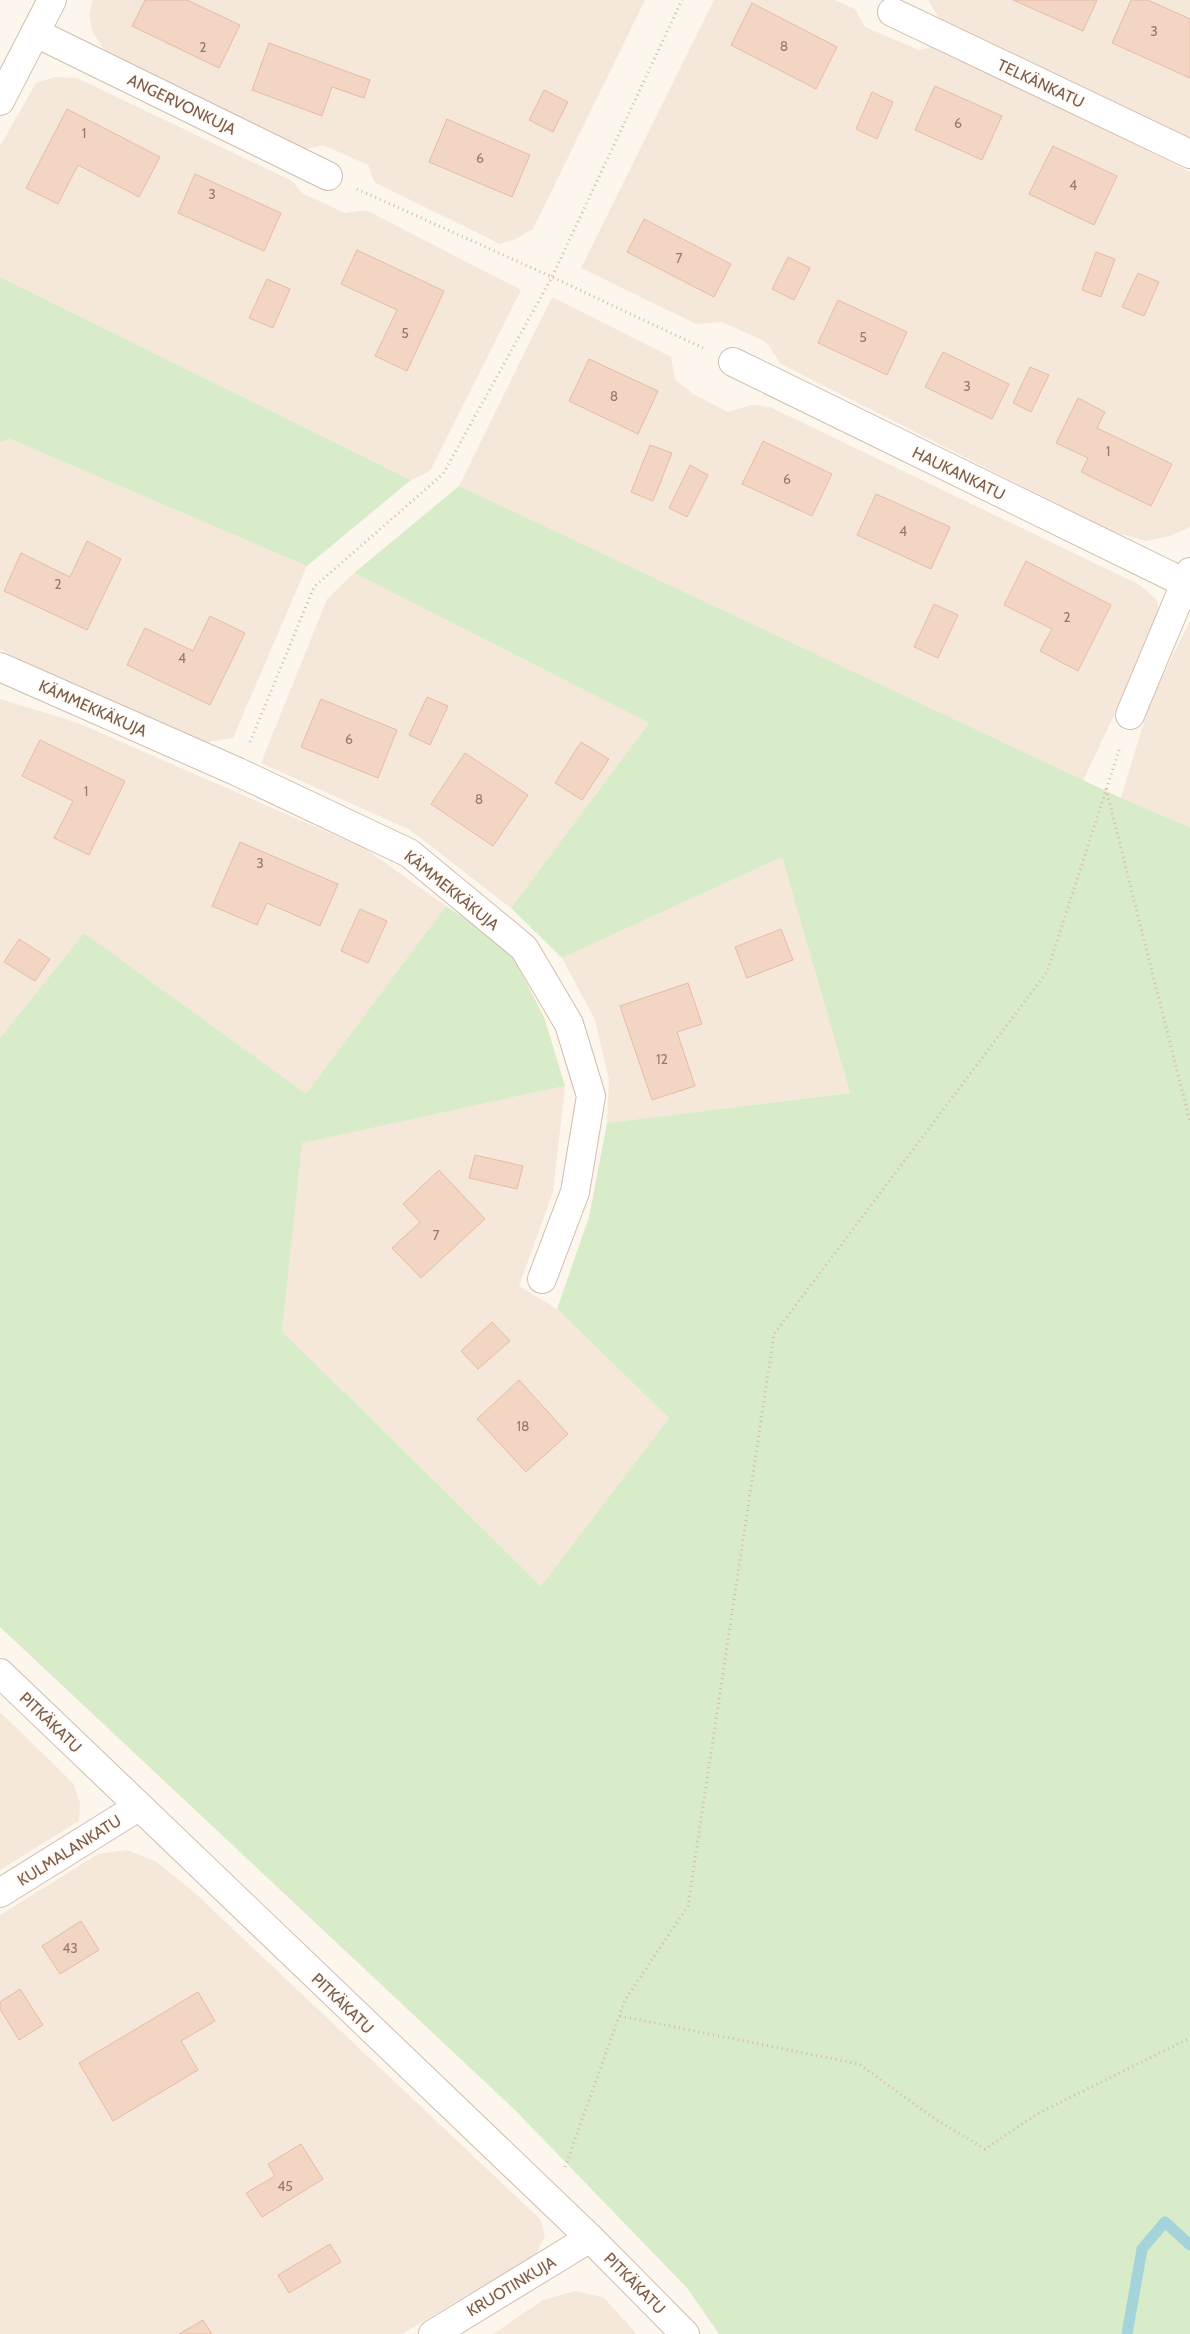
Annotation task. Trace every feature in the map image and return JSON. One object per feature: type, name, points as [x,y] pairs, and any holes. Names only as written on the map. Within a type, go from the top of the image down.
[{"type":"street","points":[[0,100],[52,0]]},
{"type":"street","name":"TELKÄNKATU","points":[[892,12],[1190,154]]},
{"type":"street","name":"ANGERVONKUJA","points":[[36,33],[328,176]]},
{"type":"street","name":"HAUKANKATU","points":[[733,362],[1187,577]]},
{"type":"street","points":[[1130,715],[1187,577]]},
{"type":"street","name":"KÄMMEKKÄKUJA","points":[[0,667],[238,772],[409,853],[524,948],[569,1024],[591,1096],[575,1192],[542,1279]]},
{"type":"street","name":"PITKÄKATU","points":[[0,1673],[590,2238],[685,2334]]},
{"type":"street","name":"KULMALANKATU","points":[[0,1893],[138,1807]]},
{"type":"street","name":"KRUOTINKUJA","points":[[433,2334],[590,2238]]},
{"type":"path","points":[[238,772],[314,587],[442,474],[552,277],[682,0]]},
{"type":"path","points":[[328,176],[552,277],[733,362]]},
{"type":"path","points":[[552,2202],[625,2000],[688,1906],[774,1334],[1047,972],[1130,715]]},
{"type":"path","points":[[1106,788],[1190,1122]]},
{"type":"path","points":[[620,2016],[859,2064],[932,2117],[985,2149],[1037,2114],[1190,2038]]},
{"type":"shaded area","points":[[93,0],[645,0],[533,229],[516,239],[500,244],[374,182],[368,165],[323,145],[303,150],[106,52],[92,31],[89,13]]},
{"type":"shaded area","points":[[714,0],[835,0],[855,9],[865,27],[919,50],[939,45],[1190,172],[1190,527],[1170,536],[1146,541],[1111,531],[781,364],[766,342],[722,322],[696,324],[581,268]]},
{"type":"shaded area","points":[[928,0],[1190,0],[1190,139],[940,20]]},
{"type":"shaded area","points":[[55,77],[77,78],[292,181],[302,193],[345,213],[366,210],[521,290],[430,471],[411,480],[0,277],[0,146],[36,83]]},
{"type":"shaded area","points":[[552,297],[671,357],[675,379],[693,394],[728,412],[751,405],[770,407],[1140,585],[1157,600],[1160,618],[1083,781],[459,486]]},
{"type":"shaded area","points":[[10,439],[307,566],[233,738],[207,742],[47,674],[0,649],[0,442]]},
{"type":"shaded area","points":[[354,573],[649,723],[511,908],[410,830],[261,763],[327,599]]},
{"type":"shaded area","points":[[1190,621],[1190,827],[1121,798],[1150,702]]},
{"type":"shaded area","points":[[0,699],[78,723],[364,848],[446,906],[306,1095],[84,933],[0,1038]]},
{"type":"shaded area","points":[[782,857],[850,1093],[607,1123],[609,1080],[595,1020],[562,958]]},
{"type":"shaded area","points":[[565,1086],[553,1192],[519,1286],[557,1309],[669,1418],[541,1586],[282,1331],[301,1143]]},
{"type":"shaded area","points":[[0,1712],[73,1783],[80,1802],[79,1821],[0,1870]]},
{"type":"shaded area","points":[[127,1850],[157,1862],[196,1894],[540,2219],[545,2236],[536,2254],[402,2334],[0,2334],[0,1915],[98,1854]]},
{"type":"shaded area","points":[[575,2291],[603,2297],[637,2334],[493,2334],[543,2300]]},
{"type":"green space","points":[[0,277],[411,480],[307,566],[10,439],[0,442]]},
{"type":"green space","points":[[459,486],[1121,798],[1190,827],[1190,2334],[719,2334],[687,2288],[515,2110],[0,1627],[0,1038],[84,933],[306,1094],[446,906],[508,947],[544,1017],[565,1086],[302,1143],[282,1331],[541,1586],[669,1418],[557,1309],[589,1217],[607,1123],[850,1093],[782,857],[562,958],[511,908],[649,723],[354,573]]},
{"type":"building","points":[[145,0],[187,0],[240,25],[219,68],[132,26]]},
{"type":"building","points":[[1013,0],[1097,0],[1083,31]]},
{"type":"building","points":[[1131,0],[1148,0],[1190,19],[1190,78],[1112,43]]},
{"type":"building","points":[[752,3],[837,47],[816,89],[731,45]]},
{"type":"building","points":[[269,43],[370,80],[364,98],[332,87],[322,116],[252,90]]},
{"type":"building","points":[[935,86],[1002,116],[982,160],[915,130]]},
{"type":"building","points":[[544,90],[568,102],[553,132],[529,120]]},
{"type":"building","points":[[872,92],[893,102],[877,139],[856,129]]},
{"type":"building","points":[[67,109],[160,157],[139,197],[78,165],[58,204],[26,188]]},
{"type":"building","points":[[447,119],[530,155],[512,197],[429,162]]},
{"type":"building","points":[[1053,146],[1117,176],[1094,225],[1029,194]]},
{"type":"building","points":[[195,174],[281,213],[264,251],[178,213]]},
{"type":"building","points":[[644,219],[731,264],[714,297],[627,252]]},
{"type":"building","points":[[357,250],[444,291],[407,371],[375,356],[397,310],[341,284]]},
{"type":"building","points":[[1096,252],[1115,259],[1101,297],[1082,290]]},
{"type":"building","points":[[788,257],[810,268],[794,300],[772,289]]},
{"type":"building","points":[[1138,273],[1159,282],[1144,316],[1122,307]]},
{"type":"building","points":[[267,279],[290,289],[273,328],[249,318]]},
{"type":"building","points":[[838,300],[907,332],[887,375],[818,343]]},
{"type":"building","points":[[943,352],[1009,384],[992,419],[925,387]]},
{"type":"building","points":[[589,359],[658,391],[638,434],[569,401]]},
{"type":"building","points":[[1030,367],[1049,375],[1031,412],[1013,403]]},
{"type":"building","points":[[1078,398],[1105,412],[1097,428],[1172,464],[1151,506],[1081,472],[1088,458],[1056,443]]},
{"type":"building","points":[[763,441],[832,474],[812,516],[742,484]]},
{"type":"building","points":[[650,445],[672,453],[653,501],[631,492]]},
{"type":"building","points":[[690,465],[708,475],[687,517],[669,508]]},
{"type":"building","points":[[876,494],[950,527],[931,569],[857,535]]},
{"type":"building","points":[[87,541],[121,559],[87,630],[4,591],[21,553],[70,577]]},
{"type":"building","points":[[1026,561],[1111,605],[1078,671],[1040,651],[1052,629],[1004,605]]},
{"type":"building","points":[[934,604],[958,615],[938,658],[914,647]]},
{"type":"building","points":[[210,616],[245,633],[210,705],[127,665],[145,628],[193,651]]},
{"type":"building","points":[[427,697],[448,706],[430,745],[409,735]]},
{"type":"building","points":[[321,699],[397,730],[378,778],[301,747]]},
{"type":"building","points":[[40,740],[125,781],[89,855],[54,838],[73,801],[22,776]]},
{"type":"building","points":[[581,742],[609,759],[582,800],[555,783]]},
{"type":"building","points":[[465,753],[528,795],[493,846],[431,804]]},
{"type":"building","points":[[240,842],[338,884],[320,926],[267,903],[257,925],[212,906]]},
{"type":"building","points":[[360,909],[387,921],[368,963],[341,951]]},
{"type":"building","points":[[781,929],[793,960],[747,978],[735,947]]},
{"type":"building","points":[[19,939],[50,959],[35,981],[4,962]]},
{"type":"building","points":[[688,983],[702,1024],[677,1032],[695,1086],[652,1100],[620,1006]]},
{"type":"building","points":[[475,1155],[523,1166],[517,1189],[469,1178]]},
{"type":"building","points":[[439,1170],[485,1219],[421,1278],[392,1248],[420,1222],[403,1204]]},
{"type":"building","points":[[492,1322],[510,1341],[478,1369],[461,1351]]},
{"type":"building","points":[[519,1380],[568,1434],[526,1472],[477,1419]]},
{"type":"building","points":[[81,1921],[99,1950],[60,1974],[42,1946]]},
{"type":"building","points":[[20,1989],[43,2025],[19,2040],[0,2009],[0,2002]]},
{"type":"building","points":[[198,1992],[215,2021],[181,2041],[198,2070],[113,2121],[79,2063]]},
{"type":"building","points":[[301,2144],[323,2179],[262,2217],[246,2193],[275,2176],[268,2164]]},
{"type":"building","points":[[330,2244],[341,2262],[289,2293],[278,2275]]},
{"type":"building","points":[[203,2320],[212,2334],[179,2334]]},
{"type":"waterway","points":[[1127,2334],[1142,2249],[1165,2222],[1190,2245]]}]
